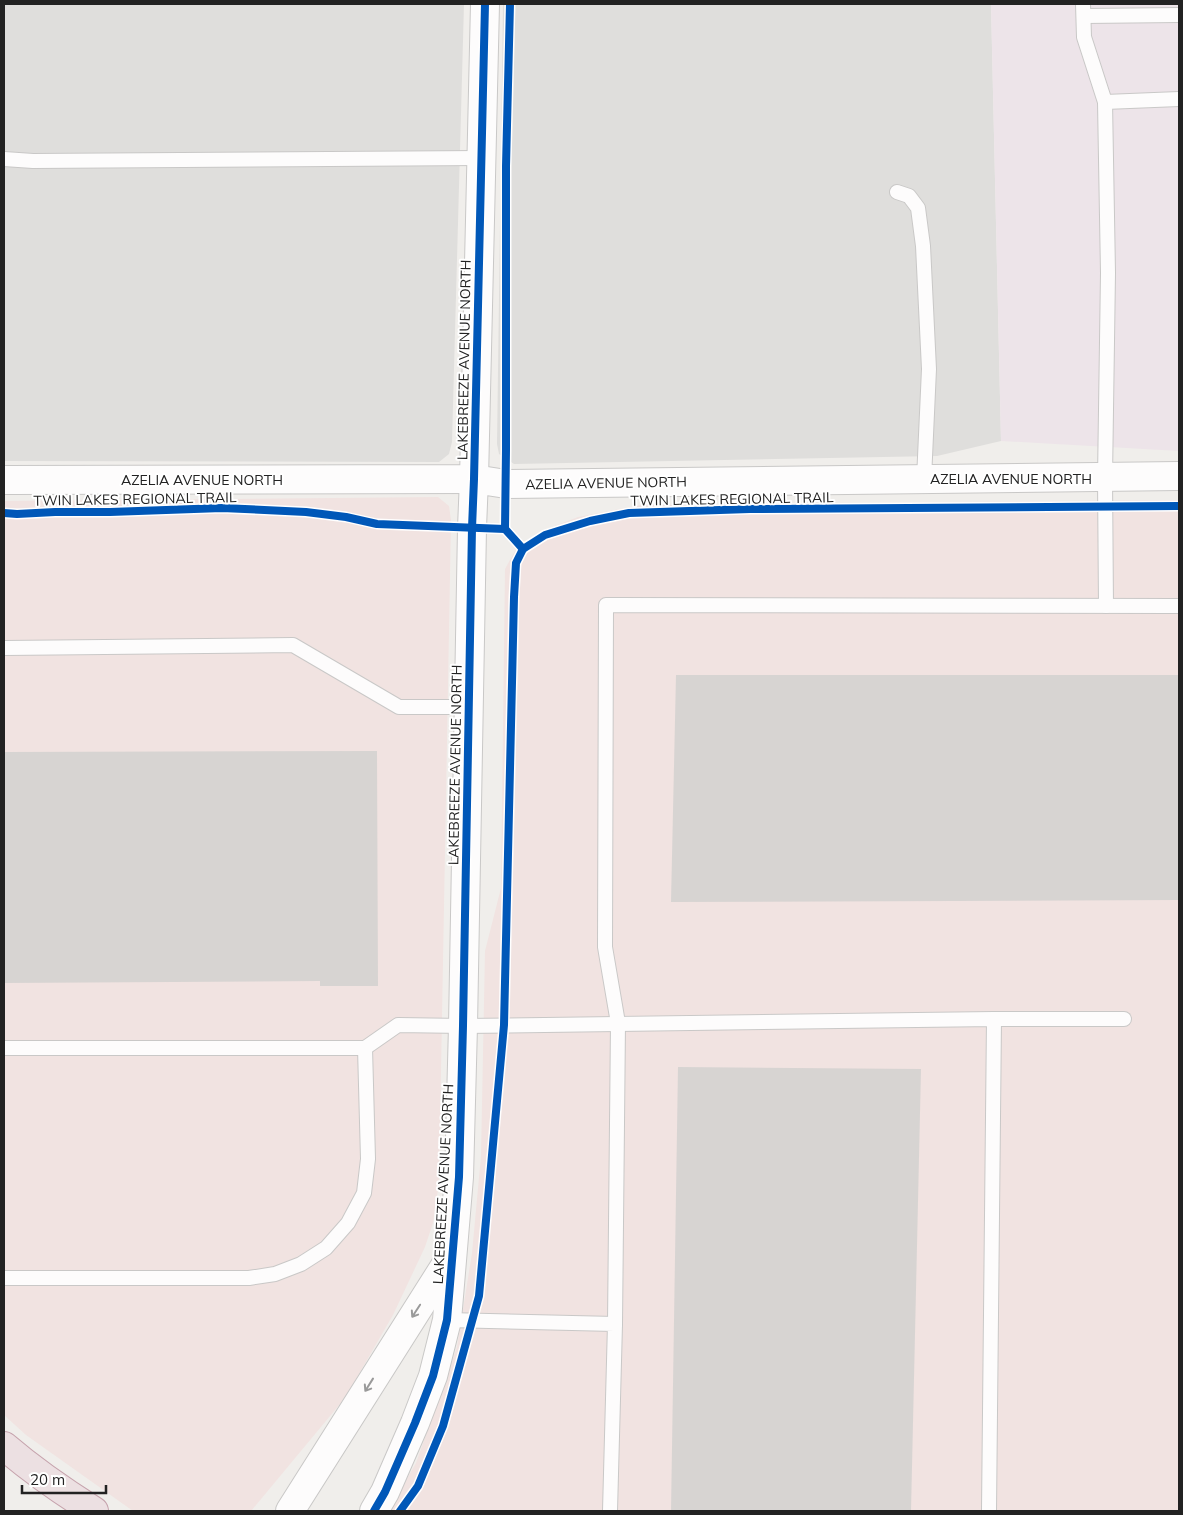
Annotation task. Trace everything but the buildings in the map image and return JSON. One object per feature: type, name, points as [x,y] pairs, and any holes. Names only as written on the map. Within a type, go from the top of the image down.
[{"type":"highway","points":[[4,1446],[22,1462],[94,1511]]},
{"type":"street","name":"LAKEBREEZE AVENUE NORTH","points":[[374,1511],[385,1492],[416,1423],[433,1376],[447,1320],[459,1177],[485,4]]},
{"type":"street","name":"AZELIA AVENUE NORTH","points":[[4,480],[474,479],[506,484],[1179,476]]},
{"type":"street","name":"LAKEBREEZE AVENUE NORTH","points":[[290,1511],[452,1255]]},
{"type":"lane","points":[[1106,606],[1105,478],[1108,272],[1106,102],[1084,37],[1084,10],[1163,10],[1179,15]]},
{"type":"lane","points":[[1106,102],[1179,99]]},
{"type":"lane","points":[[4,159],[43,161],[481,158]]},
{"type":"lane","points":[[897,192],[909,196],[918,208],[923,246],[929,369],[924,479]]},
{"type":"lane","points":[[610,1511],[615,1324],[618,1023],[604,947],[606,605],[1179,606]]},
{"type":"lane","points":[[4,648],[293,645],[399,707],[469,707]]},
{"type":"lane","points":[[4,1048],[365,1048],[398,1025],[463,1026],[1124,1018]]},
{"type":"lane","points":[[989,1511],[994,1019]]},
{"type":"lane","points":[[4,1278],[249,1278],[275,1274],[301,1264],[326,1248],[348,1223],[364,1193],[368,1160],[365,1048]]},
{"type":"lane","points":[[447,1320],[615,1324]]},
{"type":"shaded area","points":[[4,4],[464,4],[452,442],[449,454],[439,462],[4,461]]},
{"type":"shaded area","points":[[503,4],[991,4],[1001,441],[937,456],[514,464],[499,454],[497,444]]},
{"type":"shaded area","points":[[991,4],[1179,4],[1179,451],[1001,441]]},
{"type":"shaded area","points":[[438,497],[449,506],[451,520],[439,1183],[433,1223],[425,1247],[393,1315],[345,1398],[251,1511],[133,1511],[26,1435],[4,1415],[4,501]]},
{"type":"shaded area","points":[[1179,500],[1179,1511],[388,1511],[416,1463],[457,1347],[472,1253],[481,1156],[485,951],[501,888],[505,569],[515,551],[537,533],[578,517],[641,505]]},
{"type":"cycle path","points":[[374,1511],[385,1492],[433,1376],[447,1320],[459,1177],[485,4]]},
{"type":"cycle path","points":[[505,529],[506,166],[510,4]]},
{"type":"cycle path","name":"TWIN LAKES REGIONAL TRAIL","points":[[4,513],[222,508],[306,512],[346,517],[377,524],[505,529],[523,549],[545,535],[590,521],[629,513],[750,509],[1179,506]]},
{"type":"cycle path","points":[[400,1511],[418,1486],[443,1426],[479,1296],[504,1025],[514,597],[516,563],[523,549]]}]
